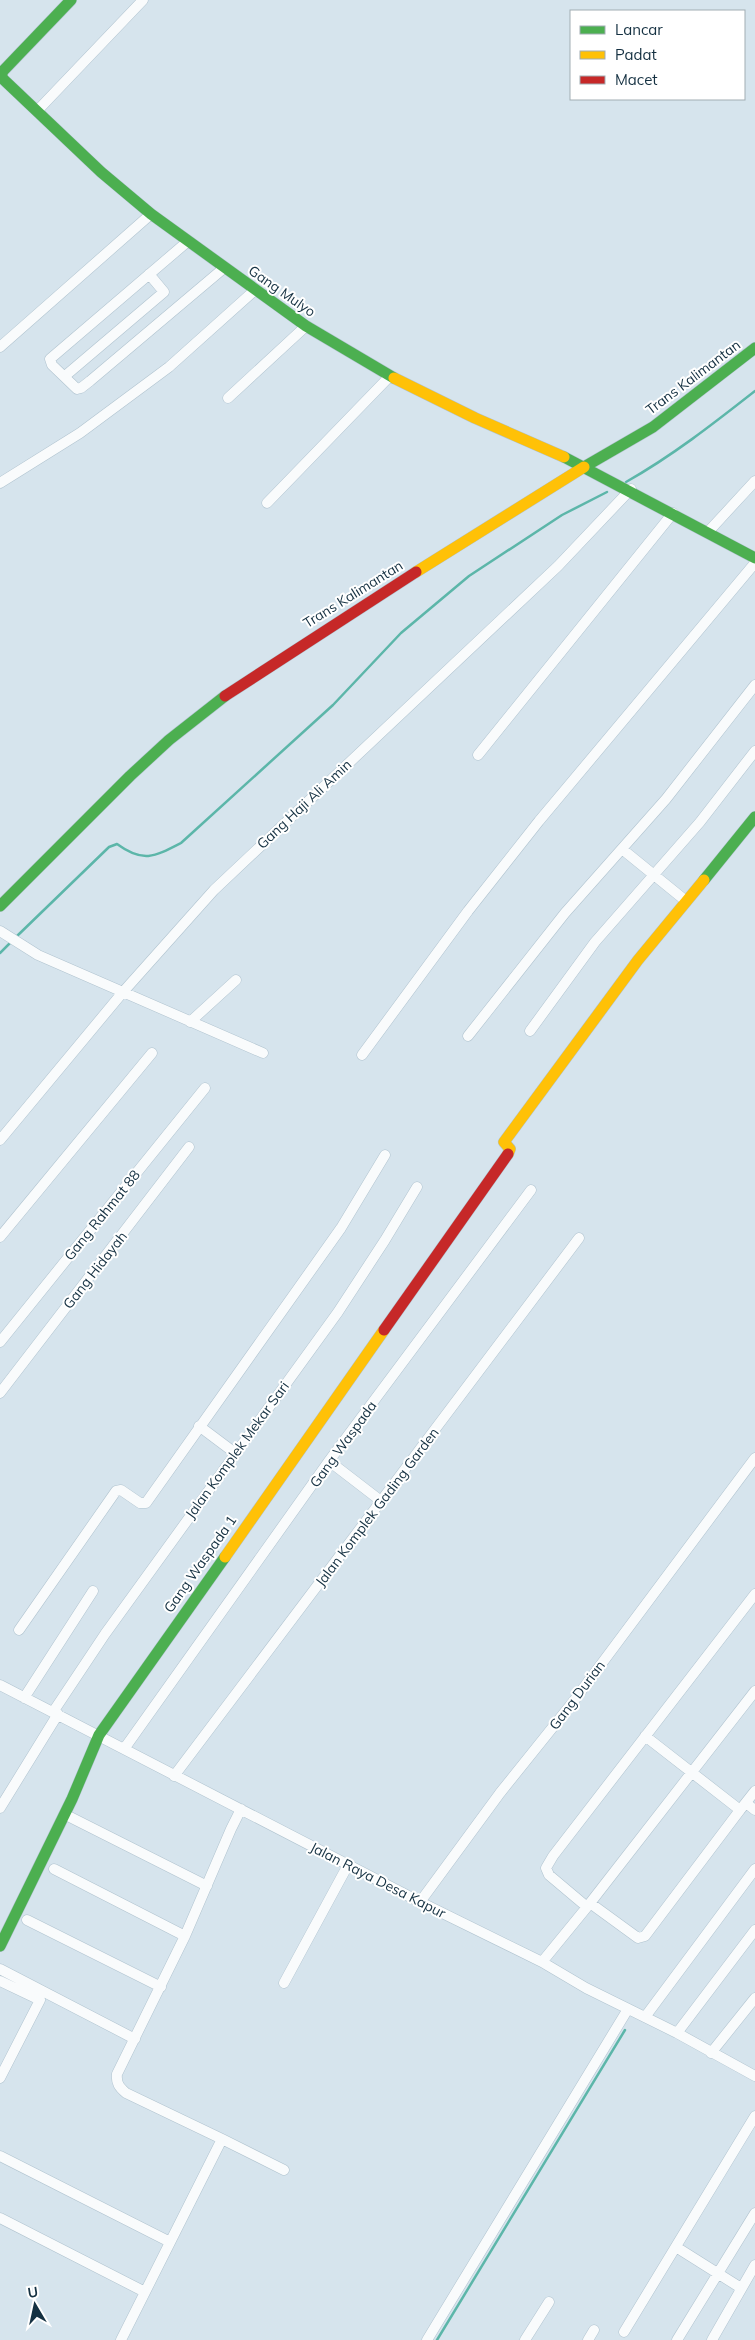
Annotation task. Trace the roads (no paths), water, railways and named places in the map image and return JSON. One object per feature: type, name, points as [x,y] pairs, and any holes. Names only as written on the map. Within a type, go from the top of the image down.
[{"type":"main road","name":"Gang Mulyo","points":[[71,0],[2,72],[2,78],[101,172],[152,214],[187,242],[306,326],[390,376],[475,418],[629,488],[755,558]]},
{"type":"main road","name":"Trans Kalimantan","points":[[0,906],[5,894],[169,740],[241,684],[544,490],[652,427],[755,348]]},
{"type":"main road","points":[[686,901],[755,817]]},
{"type":"main road","name":"Gang Waspada 1","points":[[0,1946],[72,1799],[99,1735],[508,1154],[510,1149],[504,1142],[638,960],[686,901]]},
{"type":"street","points":[[37,111],[143,0]]},
{"type":"street","points":[[0,347],[152,214]]},
{"type":"street","points":[[187,242],[50,359],[50,363],[77,388],[81,388],[224,268]]},
{"type":"street","points":[[65,376],[164,292],[149,274]]},
{"type":"street","points":[[0,483],[80,433],[170,368],[255,290]]},
{"type":"street","points":[[228,398],[306,326]]},
{"type":"street","points":[[267,503],[390,376]]},
{"type":"street","points":[[708,532],[755,481]]},
{"type":"street","name":"Gang Haji Ali Amin","points":[[0,1140],[123,992],[214,890],[558,566],[629,488]]},
{"type":"street","points":[[478,755],[673,513]]},
{"type":"street","points":[[362,1055],[468,911],[527,836],[755,563]]},
{"type":"street","points":[[468,1036],[565,913],[666,799],[755,685]]},
{"type":"street","points":[[530,1031],[595,942],[700,822],[755,751]]},
{"type":"street","points":[[622,849],[686,901]]},
{"type":"street","points":[[0,931],[38,955],[263,1054]]},
{"type":"street","points":[[190,1022],[236,980]]},
{"type":"street","points":[[0,1237],[152,1053]]},
{"type":"street","name":"Gang Rahmat 88","points":[[0,1342],[205,1088]]},
{"type":"street","name":"Gang Hidayah","points":[[0,1393],[189,1147]]},
{"type":"street","points":[[19,1630],[116,1491],[121,1490],[140,1503],[146,1503],[341,1228],[385,1155]]},
{"type":"street","name":"Jalan Komplek Mekar Sari","points":[[0,1808],[105,1634],[338,1312],[417,1187]]},
{"type":"street","name":"Gang Waspada","points":[[124,1749],[329,1461],[531,1190]]},
{"type":"street","name":"Jalan Komplek Gading Garden","points":[[174,1776],[579,1238]]},
{"type":"street","points":[[200,1426],[235,1452]]},
{"type":"street","name":"Gang Durian","points":[[420,1902],[500,1793],[573,1702],[755,1458]]},
{"type":"street","points":[[329,1461],[381,1501]]},
{"type":"street","points":[[24,1698],[93,1590]]},
{"type":"street","points":[[755,1594],[751,1607],[645,1736],[546,1868],[549,1875],[589,1905],[638,1938],[645,1936],[755,1790]]},
{"type":"street","name":"Jalan Raya Desa Kapur","points":[[0,1685],[420,1902],[542,1962],[755,2076]]},
{"type":"street","points":[[542,1962],[589,1905],[755,1692]]},
{"type":"street","points":[[645,1736],[691,1773],[743,1806],[755,1810]]},
{"type":"street","points":[[241,1809],[185,1936],[117,2074],[116,2081],[120,2088],[284,2170]]},
{"type":"street","points":[[70,1817],[207,1886]]},
{"type":"street","points":[[284,1983],[348,1865]]},
{"type":"street","points":[[54,1869],[185,1936]]},
{"type":"street","points":[[645,2017],[755,1869]]},
{"type":"street","points":[[27,1920],[161,1987]]},
{"type":"street","points":[[677,2033],[755,1930]]},
{"type":"street","points":[[0,1969],[135,2039]]},
{"type":"street","points":[[0,1982],[40,2000],[0,2078]]},
{"type":"street","points":[[711,2053],[755,1998]]},
{"type":"street","points":[[427,2340],[628,2009]]},
{"type":"street","points":[[624,2332],[755,2116]]},
{"type":"street","points":[[121,2340],[222,2139]]},
{"type":"street","points":[[0,2156],[170,2242]]},
{"type":"street","points":[[677,2340],[755,2213]]},
{"type":"street","points":[[0,2218],[145,2292]]},
{"type":"street","points":[[676,2247],[741,2288]]},
{"type":"street","points":[[712,2340],[755,2265]]},
{"type":"street","points":[[525,2340],[549,2302]]},
{"type":"street","points":[[588,2340],[594,2330]]},
{"type":"waterway","points":[[626,482],[676,450],[755,391]]},
{"type":"waterway","points":[[16,937],[109,847],[117,844],[134,854],[149,856],[163,852],[181,843],[333,705],[401,633],[469,576],[562,515],[607,492]]},
{"type":"waterway","points":[[0,953],[12,941]]},
{"type":"waterway","points":[[437,2340],[625,2030]]}]
